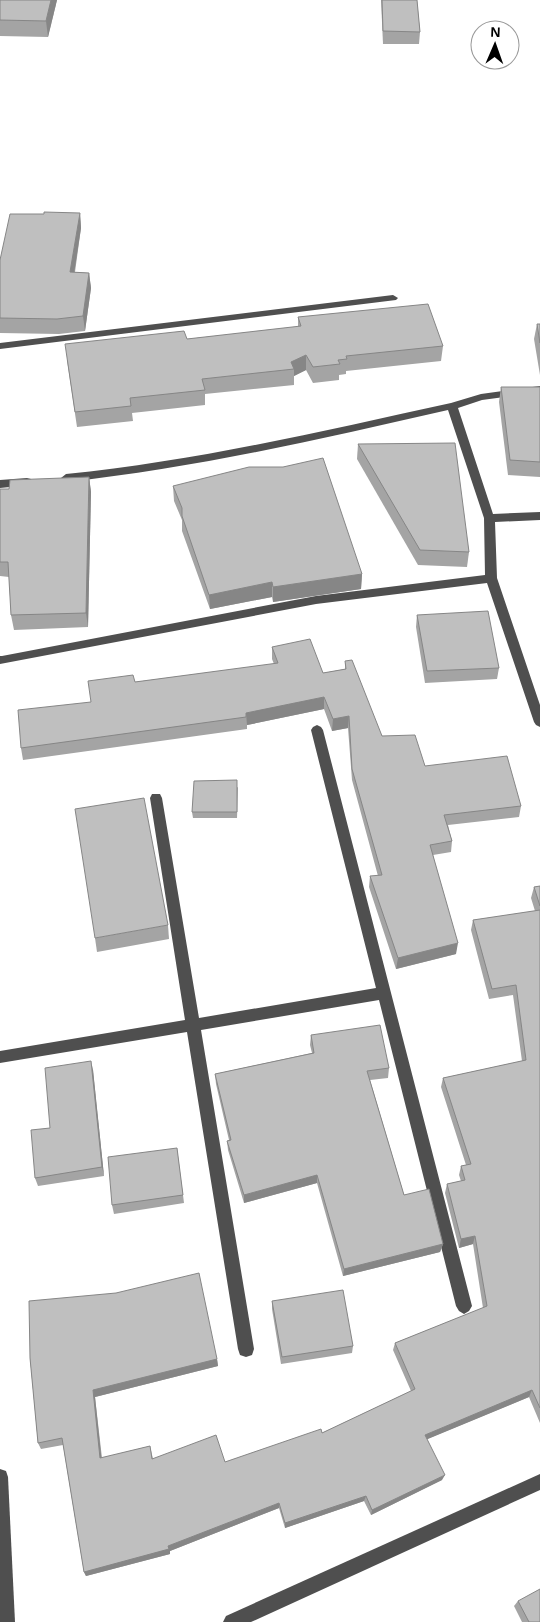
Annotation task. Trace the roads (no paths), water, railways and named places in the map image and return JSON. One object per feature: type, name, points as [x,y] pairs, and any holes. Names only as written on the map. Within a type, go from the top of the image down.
[{"type":"street","points":[[0,346],[393,298]]},
{"type":"street","points":[[56,479],[130,471],[255,450],[452,406],[481,397],[540,389]]},
{"type":"street","points":[[452,406],[489,518],[491,578],[540,722]]},
{"type":"street","points":[[0,484],[37,481]]},
{"type":"street","points":[[489,518],[540,516]]},
{"type":"street","points":[[2,660],[316,600],[491,578]]},
{"type":"street","points":[[317,730],[464,1306]]},
{"type":"street","points":[[156,798],[246,1349]]},
{"type":"street","points":[[0,1057],[384,993]]},
{"type":"street","points":[[0,1478],[6,1622]]},
{"type":"street","points":[[232,1622],[540,1482]]}]
